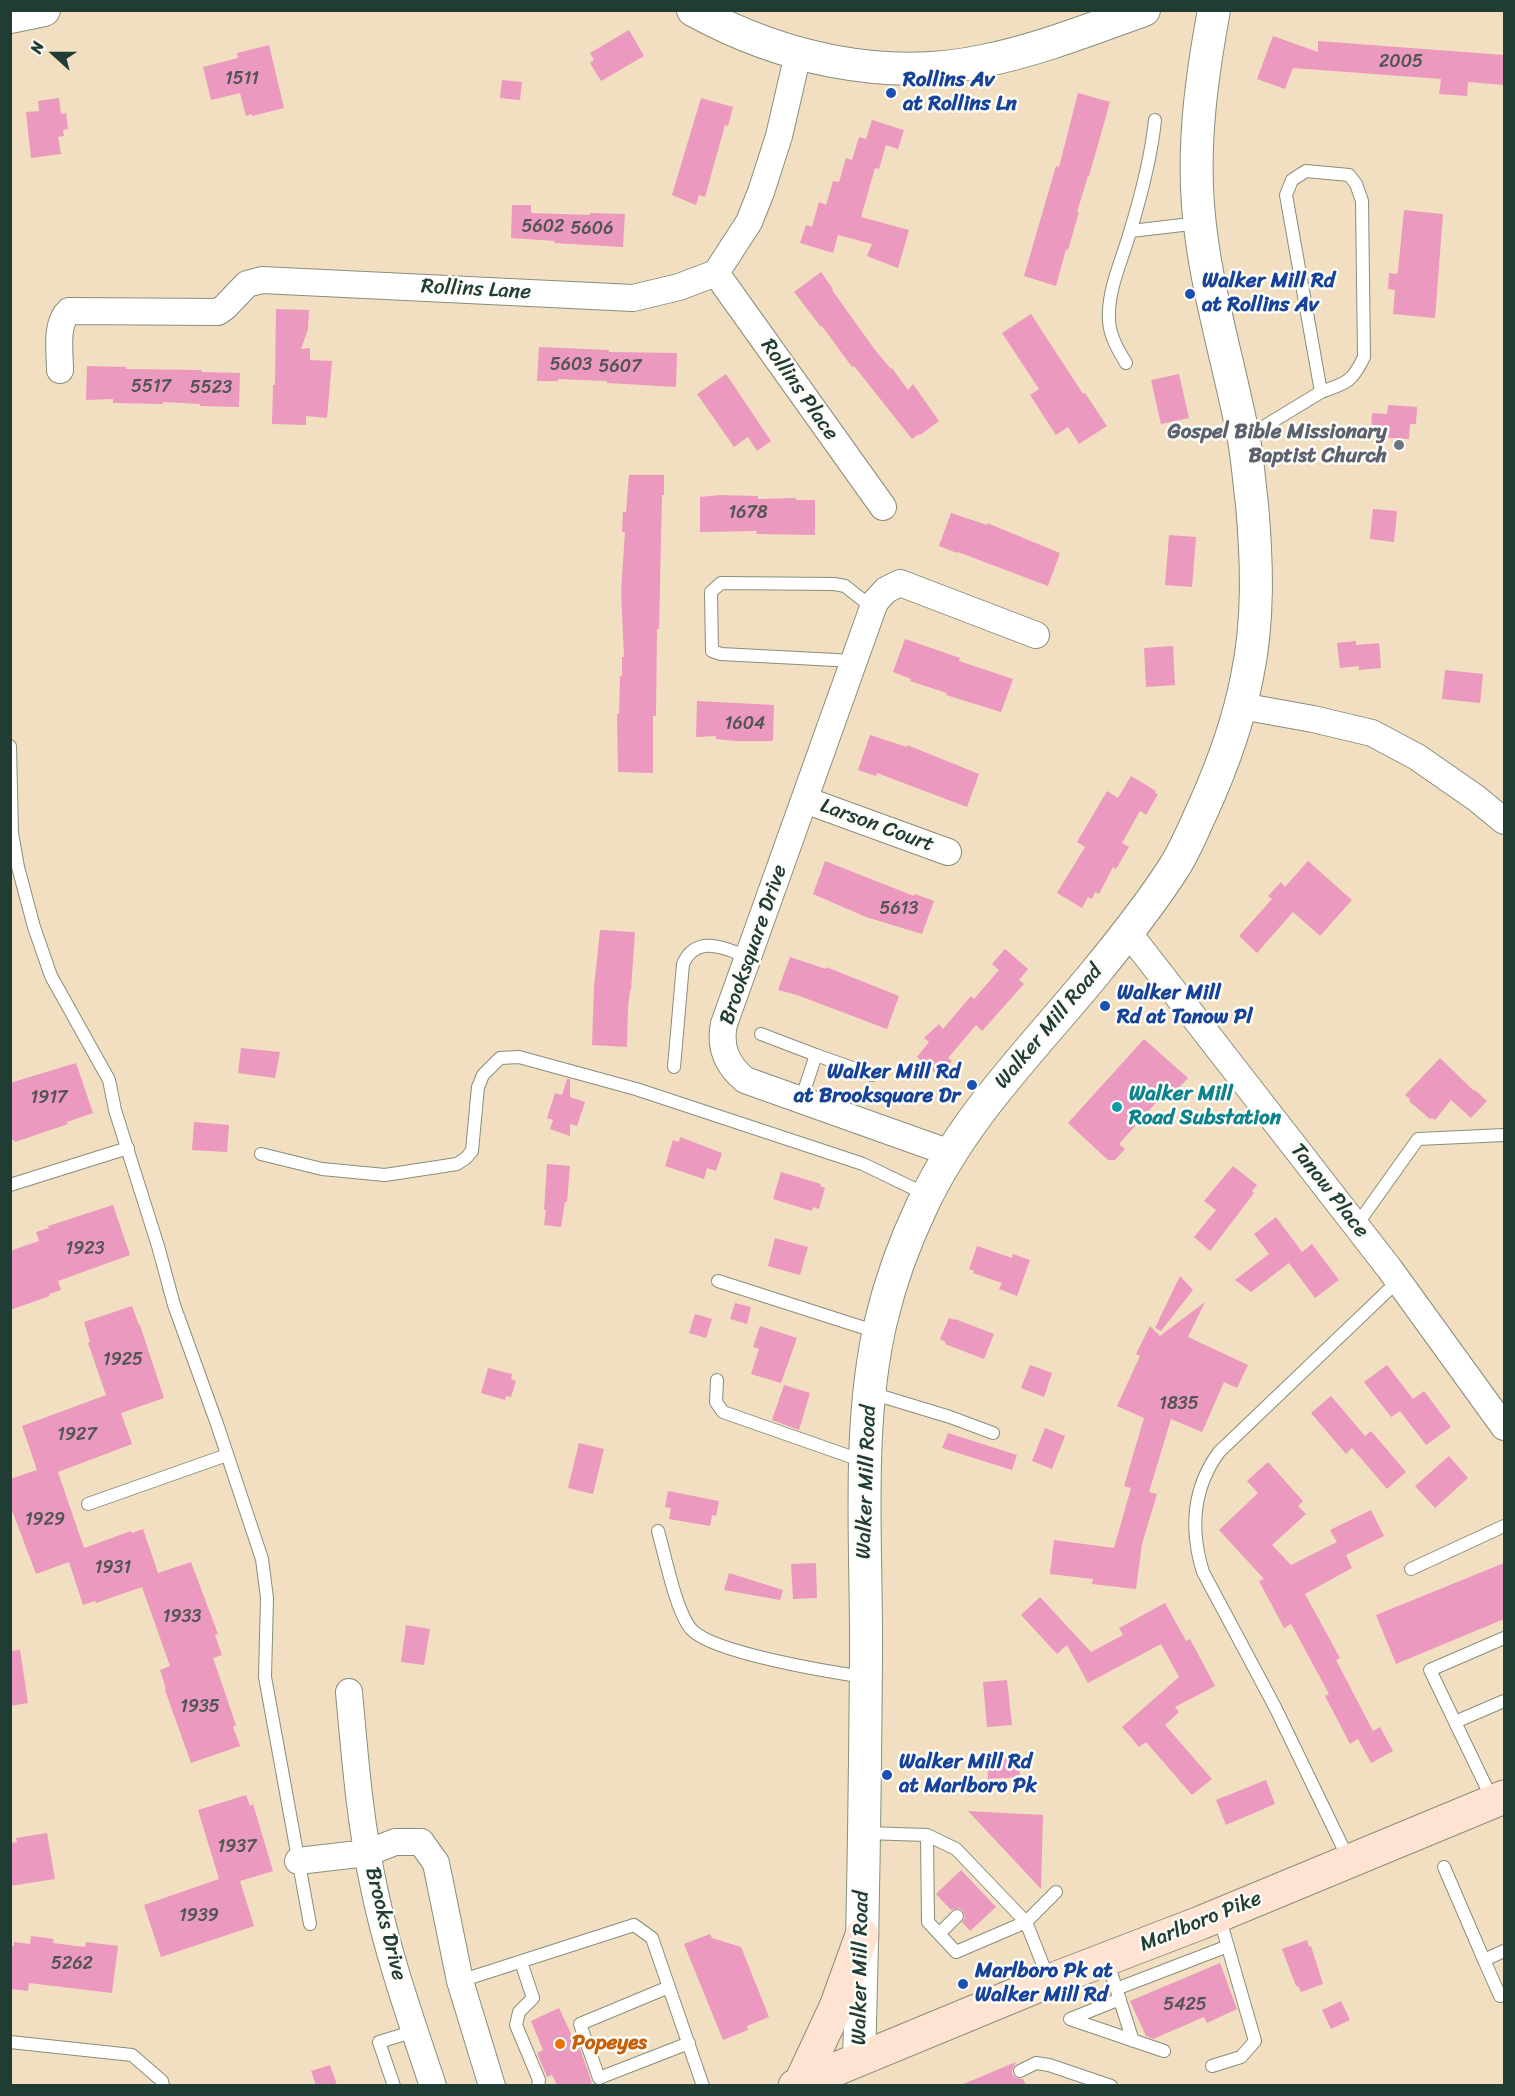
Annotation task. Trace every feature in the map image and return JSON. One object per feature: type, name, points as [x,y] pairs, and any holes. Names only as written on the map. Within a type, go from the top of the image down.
[{"type":"main road","name":"Marlboro Pike","points":[[806,2083],[859,2059],[1049,1982],[1114,1983],[1165,1953],[1219,1915],[1499,1799]]},
{"type":"main road","points":[[806,2083],[862,1935]]},
{"type":"street","points":[[10,17],[44,10]]},
{"type":"street","points":[[693,10],[754,39],[798,54],[894,69],[940,68],[982,62],[1030,50],[1144,10]]},
{"type":"street","name":"Walker Mill Road","points":[[859,2059],[866,1678],[866,1462],[870,1393],[879,1333],[890,1289],[928,1195],[950,1152],[1010,1071],[1093,975],[1174,868],[1190,837],[1228,748],[1248,674],[1254,626],[1257,560],[1244,438],[1221,337],[1200,223],[1197,142],[1203,74],[1214,10]]},
{"type":"street","points":[[716,273],[749,222],[761,192],[778,136],[798,54]]},
{"type":"street","name":"Rollins Lane","points":[[60,370],[60,326],[69,311],[218,312],[247,284],[262,280],[633,298],[679,287],[716,273]]},
{"type":"street","name":"Rollins Place","points":[[716,273],[883,507]]},
{"type":"street","points":[[874,605],[886,590],[900,583],[1036,635]]},
{"type":"street","name":"Brooksquare Drive","points":[[874,605],[724,1024],[722,1037],[726,1056],[733,1068],[745,1080],[950,1152]]},
{"type":"street","points":[[1241,705],[1313,719],[1372,734],[1417,757],[1476,798],[1504,821]]},
{"type":"street","name":"Larson Court","points":[[806,800],[948,852]]},
{"type":"street","name":"Tanow Place","points":[[1127,931],[1399,1280],[1504,1426]]},
{"type":"street","points":[[298,1861],[368,1853],[361,1819],[349,1692]]},
{"type":"street","name":"Brooks Drive","points":[[433,2085],[390,1958],[368,1853],[395,1842],[421,1842],[436,1863],[460,1981],[492,2085]]},
{"type":"lane","points":[[1126,363],[1115,344],[1109,320],[1113,286],[1131,231],[1155,120]]},
{"type":"lane","points":[[1244,438],[1321,392],[1344,384],[1356,373],[1364,357],[1362,201],[1356,184],[1349,176],[1306,171],[1292,180],[1286,195],[1321,392]]},
{"type":"lane","points":[[1131,231],[1200,223]]},
{"type":"lane","points":[[855,661],[721,654],[712,651],[711,592],[721,583],[834,584],[845,586],[874,605]]},
{"type":"lane","points":[[10,746],[12,833],[18,867],[34,927],[51,976],[109,1080],[115,1110],[174,1305],[262,1559],[267,1599],[265,1677],[310,1924]]},
{"type":"lane","points":[[674,1067],[683,964],[688,953],[695,947],[706,945],[728,949],[748,957]]},
{"type":"lane","points":[[761,1034],[872,1075]]},
{"type":"lane","points":[[801,1100],[816,1054]]},
{"type":"lane","points":[[261,1154],[322,1169],[385,1175],[457,1164],[472,1151],[478,1087],[483,1075],[500,1058],[519,1057],[636,1089],[863,1164],[928,1195]]},
{"type":"lane","points":[[1356,1226],[1418,1139],[1504,1135]]},
{"type":"lane","points":[[10,1185],[128,1148]]},
{"type":"lane","points":[[1349,1861],[1275,1707],[1203,1572],[1197,1551],[1195,1507],[1210,1463],[1219,1452],[1399,1280]]},
{"type":"lane","points":[[718,1281],[879,1333]]},
{"type":"lane","points":[[717,1380],[716,1402],[723,1412],[866,1462]]},
{"type":"lane","points":[[870,1393],[950,1417],[993,1433]]},
{"type":"lane","points":[[88,1504],[227,1455]]},
{"type":"lane","points":[[1411,1569],[1504,1526]]},
{"type":"lane","points":[[658,1531],[681,1611],[691,1629],[701,1637],[738,1651],[820,1671],[866,1678]]},
{"type":"lane","points":[[1499,1799],[1455,1722],[1430,1670],[1504,1638]]},
{"type":"lane","points":[[1455,1722],[1504,1701]]},
{"type":"lane","points":[[863,1833],[927,1835],[957,1849],[988,1890],[1026,1922],[1049,1982]]},
{"type":"lane","points":[[927,1835],[928,1922],[956,1952],[1026,1922],[1056,1892]]},
{"type":"lane","points":[[1444,1867],[1500,1996],[1504,1994]]},
{"type":"lane","points":[[1212,2066],[1241,2057],[1255,2041],[1219,1915]]},
{"type":"lane","points":[[939,1934],[957,1916]]},
{"type":"lane","points":[[460,1981],[634,1925],[652,1938],[703,2085]]},
{"type":"lane","points":[[1165,1953],[1228,1946]]},
{"type":"lane","points":[[1484,1960],[1504,1951]]},
{"type":"lane","points":[[521,1962],[533,1998],[519,2012],[516,2025],[539,2080],[538,2085]]},
{"type":"lane","points":[[1133,2041],[1114,1983],[1070,2019],[1133,2041],[1164,2051]]},
{"type":"lane","points":[[669,1987],[580,2024],[599,2078],[689,2043]]},
{"type":"lane","points":[[394,2085],[379,2042],[415,2031]]},
{"type":"lane","points":[[10,2042],[132,2055],[162,2081],[163,2085]]},
{"type":"lane","points":[[1020,2071],[1036,2063],[1049,2065],[1111,2085]]},
{"type":"building","points":[[629,30],[644,56],[601,81],[590,63],[594,60],[590,53]]},
{"type":"building","points":[[1273,36],[1318,52],[1318,41],[1504,55],[1504,85],[1468,82],[1467,96],[1439,94],[1441,79],[1293,68],[1285,89],[1257,79]]},
{"type":"building","points":[[269,45],[284,108],[246,116],[240,93],[211,100],[203,67],[238,58],[237,53]]},
{"type":"building","points":[[502,80],[522,82],[520,100],[500,98]]},
{"type":"building","points":[[1078,93],[1110,102],[1056,286],[1024,276],[1056,166],[1059,167]]},
{"type":"building","points":[[59,98],[61,114],[66,113],[68,129],[63,130],[64,136],[58,137],[61,154],[31,158],[26,112],[39,111],[38,101]]},
{"type":"building","points":[[701,98],[733,107],[728,126],[725,125],[705,197],[699,195],[696,205],[672,195]]},
{"type":"building","points":[[872,120],[904,130],[898,149],[886,145],[879,169],[875,168],[861,217],[909,230],[898,268],[867,256],[872,244],[838,235],[833,253],[800,243],[806,225],[812,227],[819,202],[826,205],[833,181],[839,182],[846,158],[852,160],[859,137],[866,139]]},
{"type":"building","points":[[512,205],[531,205],[531,213],[625,214],[623,247],[511,238]]},
{"type":"building","points":[[1404,210],[1443,214],[1435,318],[1393,314],[1395,290],[1388,289],[1389,273],[1397,274],[1398,271]]},
{"type":"building","points":[[821,272],[875,350],[908,390],[913,384],[939,421],[920,435],[912,439],[794,292]]},
{"type":"building","points":[[276,309],[309,310],[308,329],[301,349],[310,348],[310,360],[332,361],[327,418],[306,416],[306,425],[272,424]]},
{"type":"building","points":[[1031,314],[1083,394],[1085,393],[1107,426],[1079,444],[1068,427],[1056,435],[1030,395],[1039,389],[1002,333]]},
{"type":"building","points":[[539,347],[609,350],[609,352],[677,353],[676,387],[607,383],[607,381],[558,379],[558,381],[537,381]]},
{"type":"building","points":[[87,366],[240,373],[239,407],[163,402],[163,404],[113,403],[113,399],[86,400]]},
{"type":"building","points":[[726,374],[771,441],[757,451],[748,437],[734,447],[697,394]]},
{"type":"building","points":[[1179,374],[1189,418],[1161,424],[1151,380]]},
{"type":"building","points":[[1388,405],[1417,407],[1416,424],[1410,424],[1409,439],[1377,437],[1377,434],[1371,434],[1372,413],[1387,414]]},
{"type":"building","points":[[629,475],[664,475],[659,629],[657,629],[656,716],[653,716],[653,773],[618,772],[617,714],[619,714],[622,657],[624,657],[621,591],[625,532],[622,532]]},
{"type":"building","points":[[758,496],[758,499],[815,500],[815,535],[756,534],[757,531],[700,532],[700,497]]},
{"type":"building","points":[[1373,509],[1397,511],[1394,542],[1370,539]]},
{"type":"building","points":[[951,513],[987,525],[987,523],[1060,553],[1048,586],[939,546]]},
{"type":"building","points":[[1169,535],[1196,537],[1192,587],[1165,585]]},
{"type":"building","points":[[905,639],[960,658],[959,661],[1013,679],[1001,712],[946,695],[947,693],[910,681],[911,679],[893,672]]},
{"type":"building","points":[[1356,641],[1356,645],[1379,643],[1381,668],[1359,670],[1359,666],[1340,668],[1337,643]]},
{"type":"building","points":[[1173,646],[1175,685],[1146,687],[1144,648]]},
{"type":"building","points":[[1445,670],[1483,674],[1480,703],[1442,699]]},
{"type":"building","points":[[697,701],[774,705],[773,741],[735,741],[716,739],[716,736],[696,737]]},
{"type":"building","points":[[870,735],[907,747],[907,745],[979,774],[967,807],[877,773],[876,776],[858,770]]},
{"type":"building","points":[[1131,776],[1158,794],[1146,815],[1140,811],[1122,843],[1129,847],[1116,869],[1113,867],[1099,894],[1095,892],[1092,899],[1088,897],[1082,908],[1057,893],[1085,847],[1077,842],[1107,791],[1118,798]]},
{"type":"building","points":[[825,861],[914,896],[915,894],[934,901],[922,934],[866,917],[813,894]]},
{"type":"building","points":[[1308,861],[1352,900],[1320,936],[1293,912],[1257,953],[1239,936],[1272,899],[1268,896],[1281,882],[1285,887]]},
{"type":"building","points":[[600,930],[635,932],[627,1047],[592,1045],[594,987]]},
{"type":"building","points":[[1005,949],[1028,969],[1019,980],[1024,984],[982,1031],[976,1025],[948,1058],[952,1061],[939,1076],[917,1057],[929,1042],[924,1038],[939,1024],[943,1029],[971,996],[974,999],[999,970],[992,964]]},
{"type":"building","points":[[790,957],[826,969],[826,967],[899,996],[887,1029],[778,990]]},
{"type":"building","name":"Walker Mill Road Substation","points":[[1144,1039],[1188,1078],[1175,1092],[1170,1087],[1119,1144],[1125,1149],[1115,1160],[1108,1160],[1068,1123]]},
{"type":"building","points":[[241,1048],[280,1052],[275,1078],[238,1073]]},
{"type":"building","points":[[1440,1058],[1487,1101],[1471,1118],[1451,1100],[1435,1120],[1430,1119],[1405,1095]]},
{"type":"building","points":[[76,1063],[93,1113],[15,1142],[10,1141],[10,1083]]},
{"type":"building","points":[[567,1079],[570,1079],[570,1097],[585,1102],[577,1126],[570,1124],[570,1136],[550,1129],[553,1120],[547,1118],[555,1093],[562,1095]]},
{"type":"building","points":[[194,1122],[229,1125],[227,1152],[192,1150]]},
{"type":"building","points":[[680,1137],[722,1153],[716,1171],[707,1168],[704,1179],[665,1166],[673,1140],[679,1142]]},
{"type":"building","points":[[547,1164],[570,1166],[567,1202],[565,1202],[561,1227],[544,1225]]},
{"type":"building","points":[[1233,1166],[1257,1185],[1252,1191],[1254,1193],[1210,1251],[1194,1237],[1216,1210],[1204,1201]]},
{"type":"building","points":[[781,1172],[821,1184],[820,1186],[825,1188],[819,1209],[813,1207],[812,1211],[773,1199]]},
{"type":"building","points":[[113,1205],[130,1255],[58,1281],[61,1290],[10,1310],[10,1251],[39,1241],[36,1232],[49,1228],[48,1226]]},
{"type":"building","points":[[1276,1217],[1302,1252],[1312,1244],[1339,1280],[1315,1298],[1289,1263],[1251,1292],[1235,1280],[1269,1254],[1254,1234]]},
{"type":"building","points":[[775,1238],[808,1247],[800,1275],[768,1266]]},
{"type":"building","points":[[977,1246],[1012,1258],[1013,1254],[1030,1260],[1017,1296],[999,1289],[1002,1283],[973,1273],[974,1271],[969,1269]]},
{"type":"building","points":[[1180,1276],[1193,1290],[1161,1331],[1155,1328]]},
{"type":"building","points":[[1205,1302],[1188,1337],[1248,1365],[1237,1388],[1224,1382],[1202,1432],[1171,1419],[1149,1492],[1157,1494],[1142,1544],[1136,1589],[1092,1584],[1093,1579],[1050,1574],[1054,1540],[1114,1548],[1131,1488],[1124,1486],[1144,1418],[1117,1406],[1140,1356],[1136,1354],[1150,1326],[1160,1336]]},
{"type":"building","points":[[735,1303],[751,1307],[747,1324],[730,1319]]},
{"type":"building","points":[[132,1306],[164,1398],[121,1413],[132,1444],[58,1472],[84,1548],[143,1529],[158,1573],[191,1562],[218,1634],[215,1635],[222,1655],[213,1658],[236,1725],[233,1727],[240,1746],[191,1763],[160,1670],[170,1666],[142,1587],[96,1603],[95,1601],[83,1605],[69,1562],[36,1574],[10,1505],[10,1479],[37,1470],[22,1426],[106,1395],[88,1343],[90,1342],[84,1322]]},
{"type":"building","points":[[695,1314],[712,1319],[706,1338],[689,1333]]},
{"type":"building","points":[[949,1318],[994,1334],[984,1359],[945,1344],[946,1342],[940,1339]]},
{"type":"building","points":[[760,1326],[797,1338],[781,1383],[751,1374],[759,1349],[753,1347]]},
{"type":"building","points":[[1030,1365],[1052,1373],[1044,1397],[1021,1388]]},
{"type":"building","points":[[1387,1365],[1413,1399],[1424,1391],[1451,1427],[1426,1445],[1400,1411],[1391,1417],[1364,1382]]},
{"type":"building","points":[[488,1368],[512,1374],[511,1379],[516,1381],[511,1397],[506,1396],[505,1400],[481,1393]]},
{"type":"building","points":[[784,1385],[810,1393],[799,1430],[772,1420]]},
{"type":"building","points":[[1331,1396],[1365,1436],[1371,1431],[1406,1472],[1387,1489],[1352,1448],[1346,1454],[1311,1413]]},
{"type":"building","points":[[1045,1428],[1065,1436],[1052,1469],[1032,1461]]},
{"type":"building","points":[[948,1433],[1017,1455],[1012,1470],[942,1448]]},
{"type":"building","points":[[579,1443],[604,1449],[593,1494],[568,1488]]},
{"type":"building","points":[[1449,1456],[1468,1478],[1435,1508],[1415,1486]]},
{"type":"building","points":[[1268,1462],[1303,1501],[1298,1506],[1306,1514],[1272,1545],[1291,1565],[1337,1542],[1330,1530],[1371,1510],[1384,1536],[1346,1555],[1352,1568],[1305,1594],[1340,1658],[1336,1660],[1373,1731],[1380,1727],[1393,1751],[1371,1763],[1358,1739],[1350,1744],[1325,1696],[1329,1694],[1291,1624],[1284,1628],[1259,1581],[1264,1579],[1219,1530],[1258,1493],[1247,1481]]},
{"type":"building","points":[[668,1491],[719,1501],[716,1516],[712,1515],[710,1526],[669,1519],[671,1508],[665,1507]]},
{"type":"building","points":[[816,1563],[817,1598],[793,1599],[791,1564]]},
{"type":"building","points":[[1504,1563],[1504,1619],[1396,1664],[1376,1615]]},
{"type":"building","points":[[729,1573],[783,1590],[780,1600],[724,1590]]},
{"type":"building","points":[[1040,1597],[1091,1652],[1123,1635],[1119,1628],[1165,1603],[1186,1641],[1190,1639],[1215,1686],[1175,1707],[1179,1712],[1165,1725],[1212,1779],[1192,1795],[1146,1742],[1139,1747],[1122,1727],[1179,1677],[1161,1644],[1088,1683],[1067,1645],[1057,1654],[1021,1615]]},
{"type":"building","points":[[406,1625],[430,1629],[424,1665],[401,1662]]},
{"type":"building","points":[[20,1650],[28,1703],[10,1706],[10,1651]]},
{"type":"building","points":[[1007,1680],[1012,1725],[987,1727],[983,1682]]},
{"type":"building","points":[[1019,1757],[1020,1777],[988,1779],[987,1758]]},
{"type":"building","points":[[1266,1780],[1275,1804],[1226,1825],[1216,1800]]},
{"type":"building","points":[[246,1795],[250,1806],[253,1804],[273,1871],[240,1881],[254,1926],[161,1957],[144,1905],[219,1879],[198,1810]]},
{"type":"building","points":[[968,1811],[1043,1815],[1041,1889]]},
{"type":"building","points":[[47,1833],[55,1879],[10,1886],[10,1843],[17,1842],[16,1838]]},
{"type":"building","points":[[961,1870],[996,1907],[970,1931],[962,1922],[965,1918],[963,1911],[959,1908],[951,1910],[936,1894]]},
{"type":"building","points":[[710,1934],[712,1938],[741,1947],[769,2017],[747,2026],[748,2030],[723,2040],[684,1944]]},
{"type":"building","points":[[31,1936],[54,1939],[53,1943],[85,1947],[86,1942],[118,1946],[112,1993],[29,1983],[28,1991],[10,1989],[10,1946],[14,1946],[14,1942],[30,1944]]},
{"type":"building","points":[[1307,1940],[1323,1984],[1301,1992],[1296,1986],[1282,1949]]},
{"type":"building","points":[[1220,1963],[1237,2009],[1207,2023],[1204,2017],[1153,2039],[1146,2036],[1130,2001]]},
{"type":"building","points":[[1341,2001],[1350,2020],[1331,2029],[1322,2010]]},
{"type":"building","name":"Popeyes","points":[[559,2008],[573,2038],[576,2037],[592,2083],[557,2085],[552,2075],[547,2077],[537,2053],[543,2050],[531,2021]]},
{"type":"building","points":[[1016,2062],[1012,2074],[1016,2078],[1023,2079],[1026,2085],[961,2085]]},
{"type":"building","points":[[330,2065],[337,2085],[316,2085],[311,2071]]},
{"type":"place","name":"Rollins Av at Rollins Ln","points":[[891,93]]},
{"type":"place","name":"Walker Mill Rd at Rollins Av","points":[[1190,294]]},
{"type":"place","name":"Gospel Bible Missionary Baptist Church","points":[[1399,445]]},
{"type":"place","name":"Walker Mill Rd at Tanow Pl","points":[[1105,1006]]},
{"type":"place","name":"Walker Mill Rd at Brooksquare Dr","points":[[972,1085]]},
{"type":"place","name":"Walker Mill Road Substation","points":[[1117,1107]]},
{"type":"place","name":"Walker Mill Rd at Marlboro Pk","points":[[887,1775]]},
{"type":"place","name":"Marlboro Pk at Walker Mill Rd","points":[[963,1984]]},
{"type":"place","name":"Popeyes","points":[[560,2044]]}]
